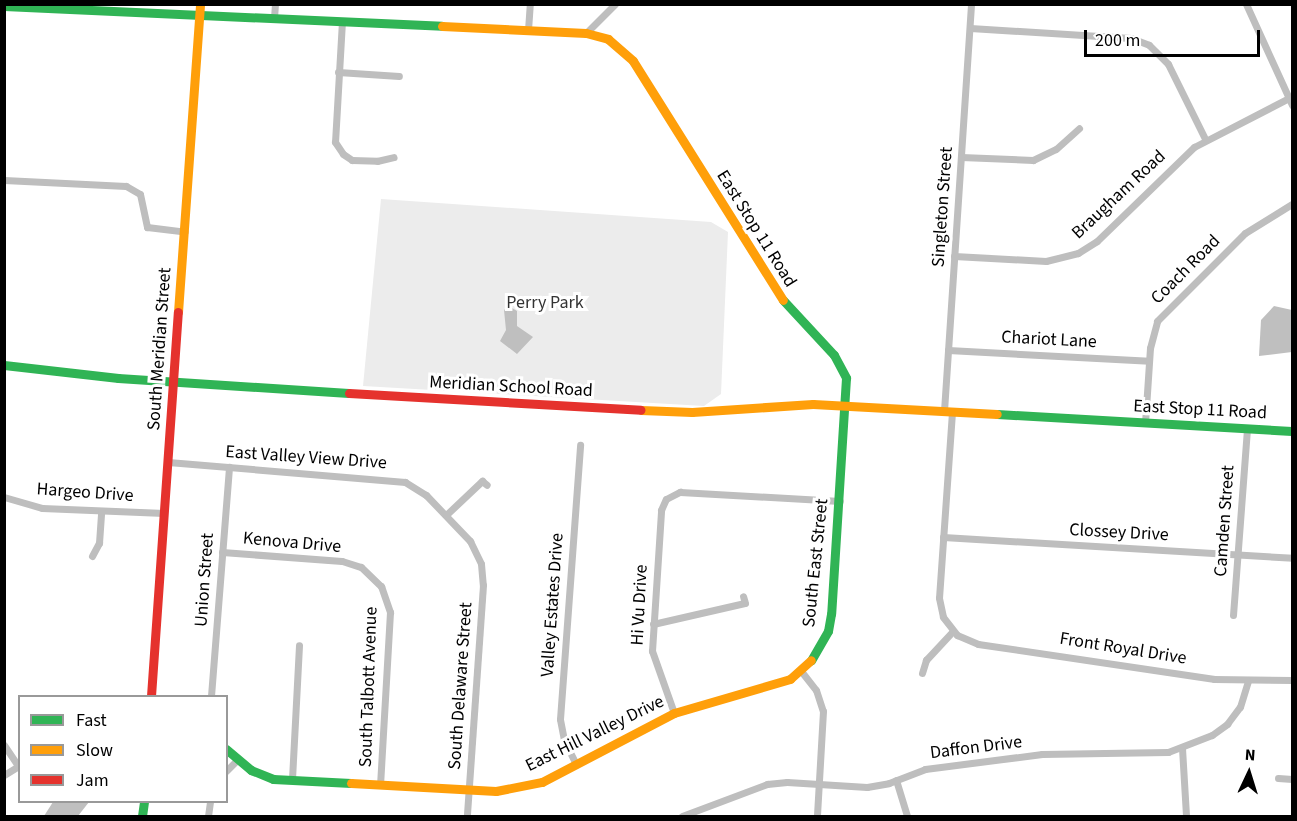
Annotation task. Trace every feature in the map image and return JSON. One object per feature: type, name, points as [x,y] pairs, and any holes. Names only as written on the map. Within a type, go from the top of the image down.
[{"type":"main road","name":"East Stop 11 Road","points":[[4,6],[200,9],[274,18],[586,33],[613,42],[631,59],[777,294],[841,364],[847,384],[846,406],[1293,431]]},
{"type":"main road","name":"South Meridian Street","points":[[151,695],[200,9]]},
{"type":"main road","name":"Meridian School Road","points":[[4,365],[174,381],[671,412],[787,404],[846,406]]},
{"type":"main road","name":"South East Street","points":[[801,671],[814,658],[828,631],[846,406]]},
{"type":"main road","name":"East Hill Valley Drive","points":[[228,751],[263,777],[469,789],[518,788],[576,764],[674,713],[777,685],[801,671]]},
{"type":"street","points":[[274,18],[275,4]]},
{"type":"street","points":[[528,30],[530,4]]},
{"type":"street","points":[[586,33],[615,4]]},
{"type":"street","name":"Singleton Street","points":[[952,632],[943,617],[939,601],[948,412],[948,350],[971,4]]},
{"type":"street","points":[[1246,4],[1291,102]]},
{"type":"street","points":[[342,21],[334,134],[340,151],[352,160],[376,161],[394,157]]},
{"type":"street","points":[[970,28],[1131,38],[1149,45],[1168,64],[1205,139]]},
{"type":"street","points":[[338,72],[399,76]]},
{"type":"street","name":"Braugham Road","points":[[954,256],[1046,261],[1078,254],[1097,241],[1205,139],[1291,102]]},
{"type":"street","points":[[961,157],[1033,160],[1056,149],[1079,128]]},
{"type":"street","points":[[4,180],[126,186],[140,194],[147,227],[184,232]]},
{"type":"street","name":"Coach Road","points":[[1145,423],[1152,332],[1167,308],[1245,233],[1293,204]]},
{"type":"street","name":"Chariot Lane","points":[[948,350],[1149,361]]},
{"type":"street","name":"Camden Street","points":[[1233,615],[1247,429]]},
{"type":"street","name":"Valley Estates Drive","points":[[576,764],[564,740],[560,719],[580,445]]},
{"type":"street","name":"East Valley View Drive","points":[[168,462],[405,482],[426,495],[446,515],[470,541],[480,558]]},
{"type":"street","name":"Union Street","points":[[211,695],[228,467]]},
{"type":"street","points":[[446,515],[482,481],[487,485]]},
{"type":"street","name":"Hi Vu Drive","points":[[674,713],[654,664],[653,624],[661,510],[668,498],[680,492],[840,501]]},
{"type":"street","name":"Hargeo Drive","points":[[4,497],[42,508],[164,513]]},
{"type":"street","points":[[93,556],[99,543],[101,510]]},
{"type":"street","name":"Clossey Drive","points":[[943,537],[1293,558]]},
{"type":"street","name":"Kenova Drive","points":[[222,552],[342,561],[358,566]]},
{"type":"street","name":"South Delaware Street","points":[[467,816],[483,585],[480,558]]},
{"type":"street","name":"South Talbott Avenue","points":[[358,566],[381,586],[390,612],[380,784]]},
{"type":"street","points":[[653,624],[745,603],[743,596]]},
{"type":"street","points":[[922,673],[926,660],[952,632]]},
{"type":"street","name":"Front Royal Drive","points":[[952,632],[978,644],[1248,681],[1293,680]]},
{"type":"street","points":[[292,779],[299,645]]},
{"type":"street","points":[[801,671],[816,690],[823,711],[817,816]]},
{"type":"street","name":"Daffon Drive","points":[[682,816],[767,784],[867,787],[896,780],[925,769],[1042,754],[1146,754],[1182,748],[1227,724],[1240,707],[1248,681]]},
{"type":"street","points":[[4,745],[18,765]]},
{"type":"street","points":[[1182,748],[1186,816]]},
{"type":"street","points":[[228,769],[238,759]]},
{"type":"street","points":[[4,775],[18,767]]},
{"type":"street","points":[[1278,778],[1293,780]]},
{"type":"street","points":[[896,780],[907,816]]},
{"type":"green space","name":"Perry Park","points":[[381,199],[711,222],[728,232],[721,394],[704,406],[363,386]]},
{"type":"shaded area","points":[[509,306],[517,311],[517,326],[533,337],[517,354],[500,341],[506,330],[504,310]]},
{"type":"shaded area","points":[[1274,306],[1292,310],[1292,352],[1259,356],[1261,320]]},
{"type":"shaded area","points":[[52,803],[88,803],[78,816],[44,816]]},
{"type":"traffic: fast","points":[[4,6],[442,26]]},
{"type":"traffic: fast","points":[[783,300],[834,355],[846,378],[831,614],[828,631],[811,660]]},
{"type":"traffic: fast","points":[[4,365],[118,378],[349,393]]},
{"type":"traffic: fast","points":[[997,414],[1292,431]]},
{"type":"traffic: fast","points":[[228,751],[251,770],[273,779],[351,783]]},
{"type":"traffic: fast","points":[[142,816],[144,803]]},
{"type":"traffic: slow","points":[[178,312],[200,4]]},
{"type":"traffic: slow","points":[[442,26],[586,33],[608,39],[633,61],[783,300]]},
{"type":"traffic: slow","points":[[641,410],[692,412],[813,404],[997,414]]},
{"type":"traffic: slow","points":[[351,783],[496,791],[542,782],[674,713],[790,679],[811,660]]},
{"type":"traffic: jam","points":[[151,695],[178,312]]},
{"type":"traffic: jam","points":[[349,393],[641,410]]}]
